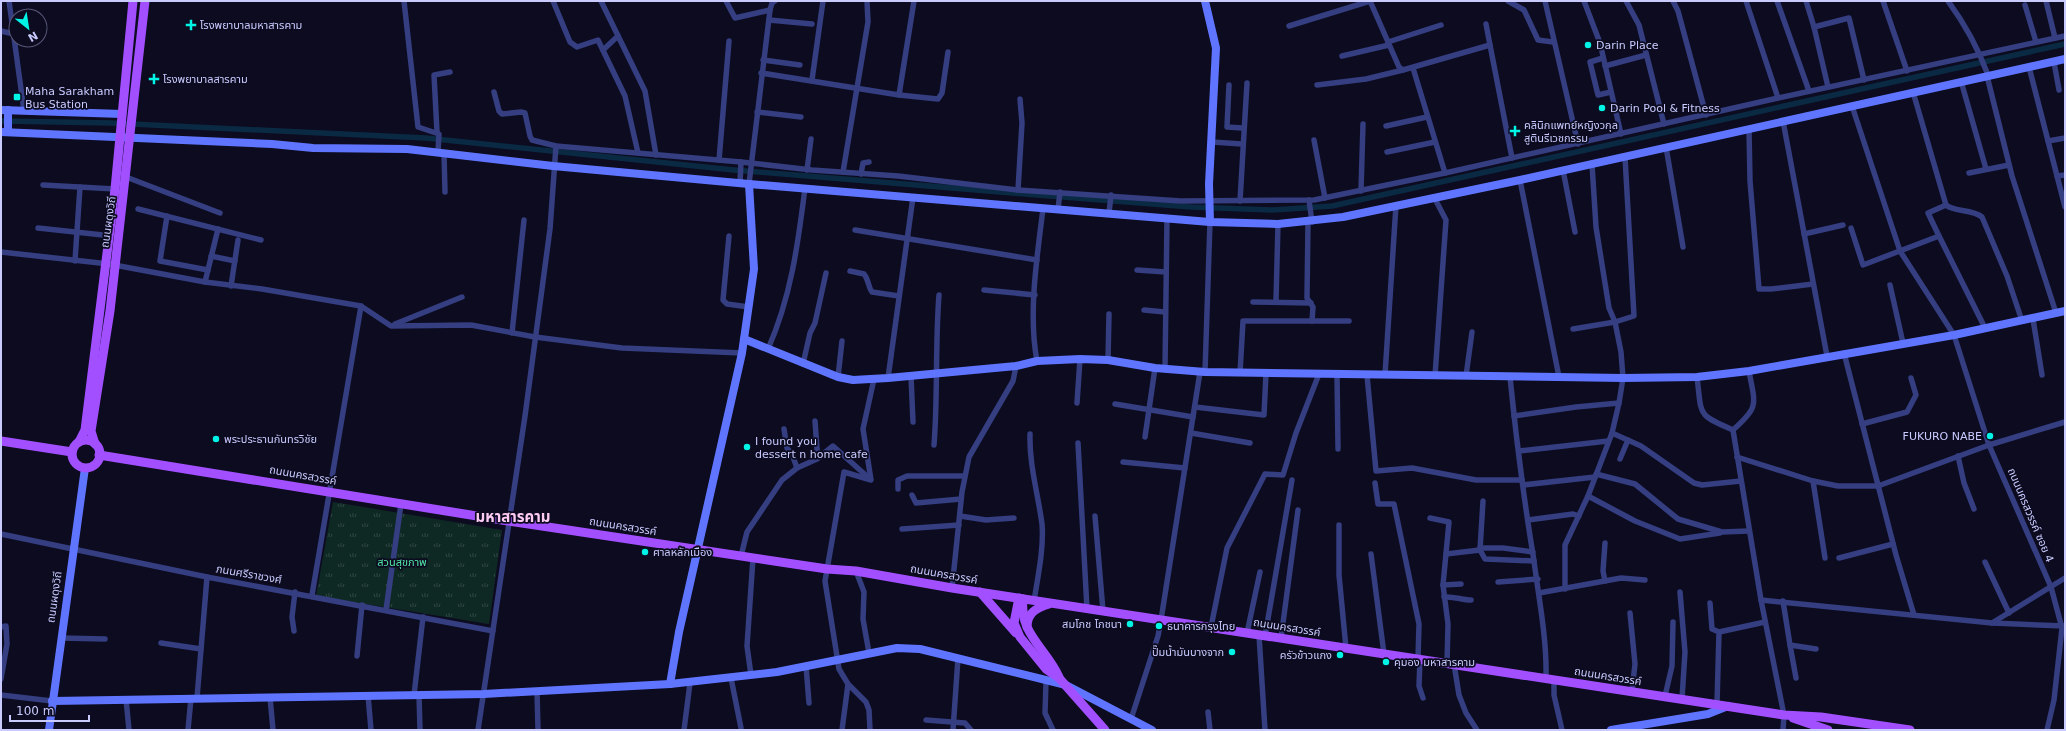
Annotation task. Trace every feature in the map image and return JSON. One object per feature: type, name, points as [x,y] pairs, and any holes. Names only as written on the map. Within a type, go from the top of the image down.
[{"type":"main road","name":"ถนนผดุงวิถี","points":[[95,444],[91,431],[110,311],[110,264],[115,189],[133,1]]},
{"type":"main road","name":"ถนนผดุงวิถี","points":[[79,442],[85,430],[110,264],[126,177],[144,1]]},
{"type":"main road","points":[[88,440],[95,444],[100,455],[95,464],[85,468],[77,464],[72,457],[72,452],[79,442],[88,440]]},
{"type":"main road","points":[[1,441],[72,452]]},
{"type":"main road","name":"ถนนนครสวรรค์","points":[[100,455],[508,521],[827,569],[856,571],[1034,601],[1728,706],[1784,714],[1822,717],[1910,730]]},
{"type":"main road","points":[[980,592],[1046,668],[1066,685],[1105,730]]},
{"type":"main road","points":[[1020,637],[1014,622],[1021,599]]},
{"type":"main road","points":[[1021,599],[1023,617],[1028,630],[1053,664],[1059,678]]},
{"type":"main road","points":[[1028,630],[1028,618],[1031,612],[1037,608],[1052,603]]},
{"type":"main road","name":"ถนนนครสวรรค์","points":[[1784,714],[1824,729]]},
{"type":"main road","points":[[1822,717],[1824,729]]},
{"type":"street","points":[[404,1],[418,126],[438,133]]},
{"type":"street","points":[[552,1],[570,42],[577,47],[598,40],[625,96],[638,153]]},
{"type":"street","points":[[601,1],[647,98],[656,155]]},
{"type":"street","points":[[726,1],[735,18],[770,10]]},
{"type":"street","points":[[670,684],[679,632],[699,550],[742,353],[749,308],[754,269],[749,184],[761,73],[770,10],[772,3],[775,1]]},
{"type":"street","points":[[812,80],[823,1]]},
{"type":"street","points":[[843,172],[868,22],[867,1]]},
{"type":"street","points":[[899,95],[914,1]]},
{"type":"street","points":[[1131,719],[1162,620],[1193,417],[1203,372],[1216,48],[1205,1]]},
{"type":"street","points":[[1289,26],[1370,1],[1399,67],[1403,70]]},
{"type":"street","points":[[1508,1],[1524,10],[1538,40],[1553,42]]},
{"type":"street","points":[[1544,1],[1578,144]]},
{"type":"street","points":[[1584,1],[1600,43],[1621,134]]},
{"type":"street","points":[[1626,1],[1639,25],[1664,124]]},
{"type":"street","points":[[1672,1],[1678,11],[1706,115]]},
{"type":"street","points":[[1746,1],[1778,98]]},
{"type":"street","points":[[1777,1],[1809,92]]},
{"type":"street","points":[[1806,1],[1814,26],[1828,87]]},
{"type":"street","points":[[1883,1],[1907,71]]},
{"type":"street","points":[[744,339],[803,364],[838,377],[853,380],[874,380],[1016,366],[1038,361],[1080,359],[1108,360],[1155,368],[1203,372],[1510,377],[1697,377],[1749,371],[1826,356],[1954,335],[2063,313],[2009,165],[1988,76],[1981,54],[1960,18],[1948,1]]},
{"type":"street","points":[[2046,1],[2055,38]]},
{"type":"street","points":[[2025,4],[2036,42]]},
{"type":"street","points":[[1814,26],[1848,18],[1864,80]]},
{"type":"street","points":[[769,20],[812,24]]},
{"type":"street","points":[[1486,24],[1512,158]]},
{"type":"street","points":[[1342,56],[1389,43],[1441,25]]},
{"type":"street","points":[[603,50],[618,36]]},
{"type":"street","points":[[494,92],[499,111],[502,114],[525,113],[532,140],[556,147],[741,162],[807,170],[843,172],[1059,194],[1209,202],[1309,200],[1445,174],[1778,98],[2065,36]]},
{"type":"street","points":[[719,160],[729,41]]},
{"type":"street","points":[[1317,85],[1366,79],[1413,68],[1490,45]]},
{"type":"street","points":[[16,48],[24,111]]},
{"type":"street","points":[[761,73],[899,95],[938,99],[942,93],[948,52]]},
{"type":"street","points":[[1605,66],[1646,55]]},
{"type":"street","points":[[1603,58],[1590,62],[1598,95],[1611,92]]},
{"type":"street","points":[[122,117],[5,110],[5,132],[121,135],[272,144],[313,148],[407,149],[440,151],[749,184],[1043,208],[1058,207],[1167,219],[1210,219],[1278,224],[1310,222],[1396,206],[1625,157],[2065,59]]},
{"type":"street","points":[[763,60],[800,65]]},
{"type":"street","points":[[2054,62],[2059,90]]},
{"type":"street","points":[[2029,67],[2065,207]]},
{"type":"street","points":[[1413,68],[1445,174]]},
{"type":"street","points":[[445,192],[438,133],[434,76],[450,72]]},
{"type":"street","points":[[1961,81],[1986,169]]},
{"type":"street","points":[[1240,201],[1242,144],[1247,83]]},
{"type":"street","points":[[1229,85],[1227,127],[1243,128]]},
{"type":"street","points":[[1913,92],[1946,205],[1950,208],[1975,213],[1982,217],[2007,276],[2022,321]]},
{"type":"street","points":[[1018,190],[1022,123],[1020,99]]},
{"type":"street","name":"ถนนนครสวรรค์ ซอย 4","points":[[1852,106],[1900,251],[1954,335],[1990,444],[2051,587],[2064,627],[2054,700],[2047,730]]},
{"type":"street","points":[[757,112],[801,117]]},
{"type":"street","points":[[1386,126],[1427,117]]},
{"type":"street","points":[[1783,121],[1826,356]]},
{"type":"street","points":[[1361,191],[1363,124]]},
{"type":"street","points":[[1749,129],[1750,181],[1759,289],[1813,284]]},
{"type":"street","points":[[2048,140],[2065,138]]},
{"type":"street","points":[[807,170],[811,139]]},
{"type":"street","points":[[1314,140],[1325,198]]},
{"type":"street","points":[[1212,142],[1242,144]]},
{"type":"street","points":[[1387,152],[1435,142]]},
{"type":"street","points":[[478,730],[508,521],[525,416],[550,229],[556,147]]},
{"type":"street","points":[[1666,147],[1683,247]]},
{"type":"street","points":[[1573,329],[1615,322],[1634,316],[1625,157]]},
{"type":"street","points":[[740,183],[741,162]]},
{"type":"street","points":[[861,174],[863,163],[869,162]]},
{"type":"street","points":[[1565,589],[1565,544],[1588,496],[1612,433],[1623,378],[1621,352],[1615,322],[1609,308],[1596,227],[1592,164]]},
{"type":"street","points":[[1969,173],[2009,165]]},
{"type":"street","points":[[1563,170],[1575,232]]},
{"type":"street","points":[[2057,176],[2065,175]]},
{"type":"street","points":[[126,177],[220,213]]},
{"type":"street","points":[[1520,180],[1559,377]]},
{"type":"street","points":[[43,185],[115,189]]},
{"type":"street","points":[[75,261],[80,187]]},
{"type":"street","points":[[768,349],[784,308],[793,274],[805,188]]},
{"type":"street","points":[[1058,207],[1059,194]]},
{"type":"street","points":[[1110,212],[1111,196]]},
{"type":"street","points":[[888,378],[913,197]]},
{"type":"street","points":[[1434,197],[1446,220],[1435,376]]},
{"type":"street","points":[[1309,200],[1310,222],[1306,298],[1313,307],[1312,321]]},
{"type":"street","points":[[1946,205],[1928,213],[1985,328]]},
{"type":"street","points":[[1385,375],[1396,206]]},
{"type":"street","points":[[1038,361],[1034,342],[1035,295],[1037,260],[1043,208]]},
{"type":"street","points":[[138,209],[262,240]]},
{"type":"street","points":[[167,216],[160,261],[208,270]]},
{"type":"street","points":[[1165,369],[1167,219]]},
{"type":"street","points":[[512,333],[524,220]]},
{"type":"street","points":[[1276,301],[1278,224]]},
{"type":"street","points":[[1804,234],[1843,225]]},
{"type":"street","points":[[38,228],[103,235]]},
{"type":"street","points":[[1851,228],[1863,265],[1939,236]]},
{"type":"street","points":[[205,282],[218,229]]},
{"type":"street","points":[[855,230],[1037,260]]},
{"type":"street","points":[[729,236],[723,300],[727,304],[749,308]]},
{"type":"street","points":[[231,286],[238,240]]},
{"type":"street","points":[[1,252],[110,264],[205,282],[262,289],[361,306],[391,326],[471,326],[535,337],[622,348],[742,353]]},
{"type":"street","points":[[211,256],[235,261]]},
{"type":"street","points":[[1137,270],[1166,272]]},
{"type":"street","points":[[850,271],[864,274],[869,282],[872,292],[899,296]]},
{"type":"street","points":[[803,364],[810,333],[817,317],[826,273]]},
{"type":"street","points":[[1890,285],[1903,343]]},
{"type":"street","points":[[984,290],[1035,295]]},
{"type":"street","points":[[934,445],[937,404],[935,374],[939,295]]},
{"type":"street","points":[[391,326],[462,296]]},
{"type":"street","points":[[1253,302],[1276,301],[1311,303]]},
{"type":"street","points":[[312,595],[361,306]]},
{"type":"street","points":[[1144,310],[1165,312]]},
{"type":"street","points":[[1108,360],[1109,314]]},
{"type":"street","points":[[2033,319],[2042,375]]},
{"type":"street","points":[[1240,373],[1243,321],[1349,322]]},
{"type":"street","points":[[1466,376],[1472,332]]},
{"type":"street","points":[[838,377],[842,341]]},
{"type":"street","points":[[1844,353],[1893,544],[1914,615]]},
{"type":"street","points":[[1077,404],[1080,359]]},
{"type":"street","points":[[952,588],[964,475],[969,457],[1013,381],[1016,366]]},
{"type":"street","points":[[1145,437],[1155,368]]},
{"type":"street","points":[[1733,430],[1750,414],[1754,402],[1749,371]]},
{"type":"street","points":[[1195,407],[1264,415],[1266,373]]},
{"type":"street","points":[[1211,627],[1227,548],[1265,474],[1283,475],[1296,433],[1319,374]]},
{"type":"street","points":[[1337,374],[1338,449]]},
{"type":"street","points":[[1367,374],[1376,471],[1412,468],[1476,480],[1523,483],[1596,475],[1635,484],[1678,519],[1722,532]]},
{"type":"street","points":[[911,376],[913,422]]},
{"type":"street","points":[[1510,377],[1528,520],[1538,579],[1550,679],[1562,730]]},
{"type":"street","points":[[1697,377],[1701,411],[1708,419],[1733,430]]},
{"type":"street","points":[[1862,424],[1898,416],[1909,411],[1916,395],[1911,378]]},
{"type":"street","points":[[871,480],[863,429],[874,380]]},
{"type":"street","points":[[1514,416],[1576,407],[1619,403]]},
{"type":"street","points":[[1115,404],[1193,417]]},
{"type":"street","points":[[815,421],[817,450],[820,457]]},
{"type":"street","points":[[1737,458],[1813,481],[1838,486],[1878,486],[1990,444],[2065,422]]},
{"type":"street","points":[[784,429],[787,448],[792,454],[797,468]]},
{"type":"street","points":[[1733,430],[1748,531],[1784,714],[1783,730]]},
{"type":"street","points":[[1191,433],[1250,443]]},
{"type":"street","points":[[1612,433],[1641,446],[1694,483],[1702,485],[1741,481]]},
{"type":"street","points":[[1030,434],[1031,451],[1042,525],[1034,601]]},
{"type":"street","points":[[1620,459],[1628,440]]},
{"type":"street","points":[[1519,451],[1608,441]]},
{"type":"street","points":[[1078,443],[1087,608]]},
{"type":"street","points":[[741,556],[747,532],[782,480],[797,468],[820,457],[833,446],[871,480]]},
{"type":"street","points":[[1958,456],[1964,483],[1974,509]]},
{"type":"street","points":[[1123,462],[1185,468]]},
{"type":"street","name":"ถนนผดุงวิถี","points":[[49,730],[85,468]]},
{"type":"street","points":[[870,730],[869,710],[866,702],[848,684],[839,669],[825,581],[844,472],[871,480]]},
{"type":"street","points":[[923,472],[964,475]]},
{"type":"street","points":[[898,489],[898,480],[907,476],[964,475]]},
{"type":"street","points":[[1265,730],[1262,635],[1292,480]]},
{"type":"street","points":[[1813,481],[1825,558]]},
{"type":"street","points":[[1375,483],[1378,504],[1394,504],[1418,624],[1419,686],[1423,698]]},
{"type":"street","points":[[912,496],[916,504],[961,499]]},
{"type":"street","points":[[1588,496],[1636,521],[1680,539],[1722,532],[1748,531]]},
{"type":"street","points":[[1483,501],[1480,549],[1485,559],[1534,561]]},
{"type":"street","points":[[386,610],[401,504]]},
{"type":"street","points":[[1281,638],[1298,510]]},
{"type":"street","points":[[1528,520],[1573,514],[1579,516]]},
{"type":"street","points":[[960,516],[986,520],[1014,518]]},
{"type":"street","points":[[1095,516],[1103,611]]},
{"type":"street","points":[[1430,518],[1449,522],[1443,585],[1451,664],[1459,695],[1466,713],[1477,730]]},
{"type":"street","points":[[902,529],[959,525]]},
{"type":"street","points":[[1339,525],[1339,575],[1346,648]]},
{"type":"street","name":"ภนนศรีราชวงศ์","points":[[1,534],[207,577],[312,595],[493,631]]},
{"type":"street","points":[[1605,543],[1603,571],[1605,581]]},
{"type":"street","points":[[1839,558],[1893,544]]},
{"type":"street","points":[[1446,554],[1480,549],[1503,548],[1533,552]]},
{"type":"street","points":[[1371,554],[1384,654]]},
{"type":"street","points":[[751,675],[747,646],[753,558]]},
{"type":"street","points":[[1985,562],[2009,613]]},
{"type":"street","points":[[856,571],[864,592],[863,619],[869,653]]},
{"type":"street","points":[[1247,633],[1260,572]]},
{"type":"street","points":[[189,729],[201,648],[207,577]]},
{"type":"street","points":[[1539,593],[1621,578],[1645,580]]},
{"type":"street","points":[[1992,623],[2065,578]]},
{"type":"street","points":[[1498,582],[1538,579]]},
{"type":"street","points":[[1443,585],[1461,584]]},
{"type":"street","points":[[294,631],[292,617],[295,592]]},
{"type":"street","points":[[1680,592],[1685,652],[1682,699]]},
{"type":"street","points":[[1444,597],[1454,596],[1464,600],[1471,600]]},
{"type":"street","points":[[1761,600],[1992,623],[2064,627]]},
{"type":"street","points":[[1783,601],[1796,678]]},
{"type":"street","points":[[1710,604],[1712,629],[1719,632],[1765,622]]},
{"type":"street","points":[[357,656],[362,605]]},
{"type":"street","points":[[1630,612],[1635,664],[1632,691]]},
{"type":"street","points":[[420,730],[416,695],[423,617]]},
{"type":"street","points":[[1665,696],[1672,666],[1673,622]]},
{"type":"street","points":[[1,627],[6,626],[7,644],[1,679]]},
{"type":"street","points":[[1718,704],[1719,632]]},
{"type":"street","points":[[61,638],[105,639]]},
{"type":"street","points":[[161,643],[201,648]]},
{"type":"street","points":[[1790,646],[1816,649]]},
{"type":"street","points":[[1,695],[52,701],[484,694],[690,683],[777,672],[897,648],[920,649],[1066,685],[1152,730]]},
{"type":"street","points":[[953,730],[952,721],[958,658]]},
{"type":"street","points":[[806,666],[808,703]]},
{"type":"street","points":[[731,678],[741,728]]},
{"type":"street","points":[[1046,681],[1044,713],[1052,730]]},
{"type":"street","points":[[684,730],[690,683]]},
{"type":"street","points":[[842,730],[848,684]]},
{"type":"street","points":[[537,691],[538,730]]},
{"type":"street","points":[[368,695],[371,730]]},
{"type":"street","points":[[270,697],[273,730]]},
{"type":"street","points":[[126,699],[128,730]]},
{"type":"street","points":[[1611,730],[1708,714],[1728,706]]},
{"type":"street","points":[[1208,712],[1210,730]]},
{"type":"street","points":[[926,720],[965,723],[971,730]]},
{"type":"green space","name":"สวนสุขภาพ","points":[[333,502],[502,530],[489,624],[316,596]]},
{"type":"waterway","points":[[1,121],[111,123],[426,138],[734,170],[1191,207],[1273,210],[1332,206],[2065,44]]},
{"type":"place","name":"โรงพยาบาลมหาสารคาม","points":[[191,25]]},
{"type":"place","name":"Darin Place","points":[[1588,45]]},
{"type":"place","name":"โรงพยาบาลสารคาม","points":[[154,79]]},
{"type":"place","name":"Maha Sarakham Bus Station","points":[[17,97]]},
{"type":"place","name":"Darin Pool & Fitness","points":[[1602,108]]},
{"type":"place","name":"คลินิกแพทย์หญิงวกุล สูตินรีเวชกรรม","points":[[1515,131]]},
{"type":"place","name":"FUKURO NABE","points":[[1990,436]]},
{"type":"place","name":"พระประธานกันทรวิชัย","points":[[216,439]]},
{"type":"place","name":"I found you dessert n home cafe","points":[[747,447]]},
{"type":"place","name":"ศาลหลักเมือง","points":[[645,552]]},
{"type":"place","name":"สมโภช โภชนา","points":[[1130,624]]},
{"type":"place","name":"ธนาคารกรุงไทย","points":[[1159,626]]},
{"type":"place","name":"ปั๊มน้ำมันบางจาก","points":[[1232,652]]},
{"type":"place","name":"ครัวข้าวแกง","points":[[1340,655]]},
{"type":"place","name":"คุมอง มหาสารคาม","points":[[1386,662]]},
{"type":"district","name":"มหาสารคาม","points":[[513,517]]}]
